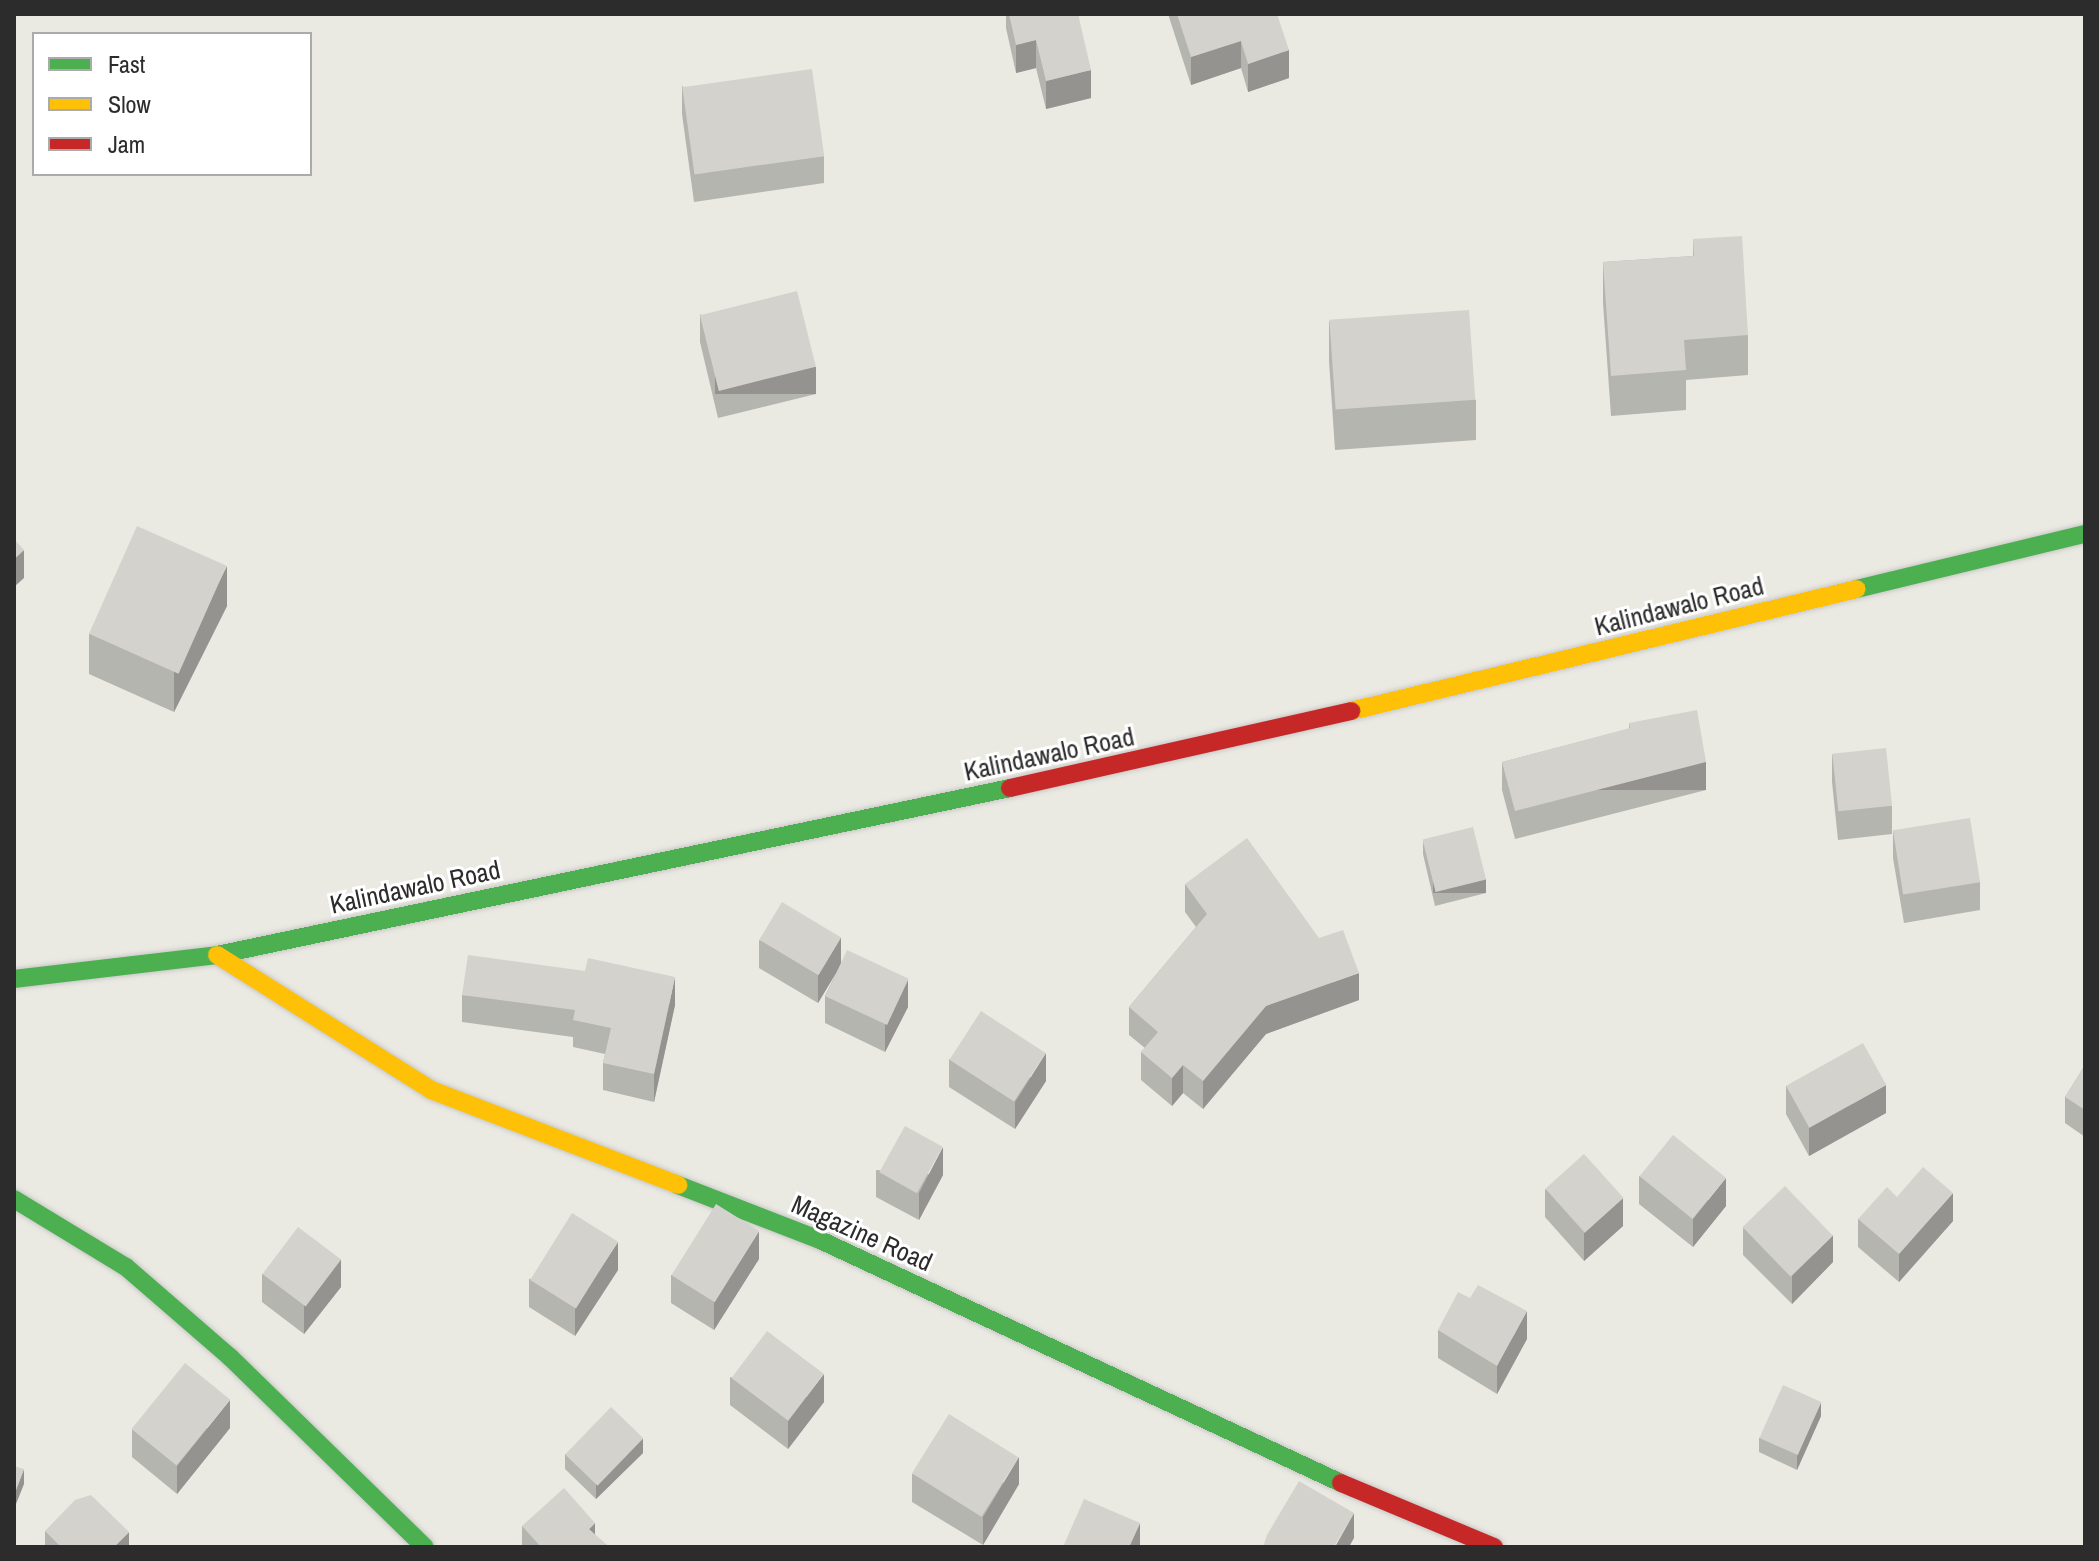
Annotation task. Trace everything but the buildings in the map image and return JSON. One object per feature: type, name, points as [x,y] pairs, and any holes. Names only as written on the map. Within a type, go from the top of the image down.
[{"type":"street","name":"Kalindawalo Road","points":[[14,979],[217,955],[1196,749],[2085,534]]},
{"type":"street","name":"Magazine Road","points":[[217,955],[431,1090],[820,1240],[1341,1483],[1494,1547]]},
{"type":"street","points":[[14,1199],[126,1267],[230,1357],[425,1547]]},
{"type":"traffic: fast","points":[[1857,589],[2085,534]]},
{"type":"traffic: fast","points":[[14,979],[217,955],[1010,788]]},
{"type":"traffic: fast","points":[[678,1185],[820,1240],[1341,1483]]},
{"type":"traffic: fast","points":[[14,1199],[126,1267],[230,1357],[425,1547]]},
{"type":"traffic: slow","points":[[1351,711],[1857,589]]},
{"type":"traffic: slow","points":[[217,955],[431,1090],[678,1185]]},
{"type":"traffic: jam","points":[[1010,788],[1351,711]]},
{"type":"traffic: jam","points":[[1341,1483],[1494,1547]]}]
